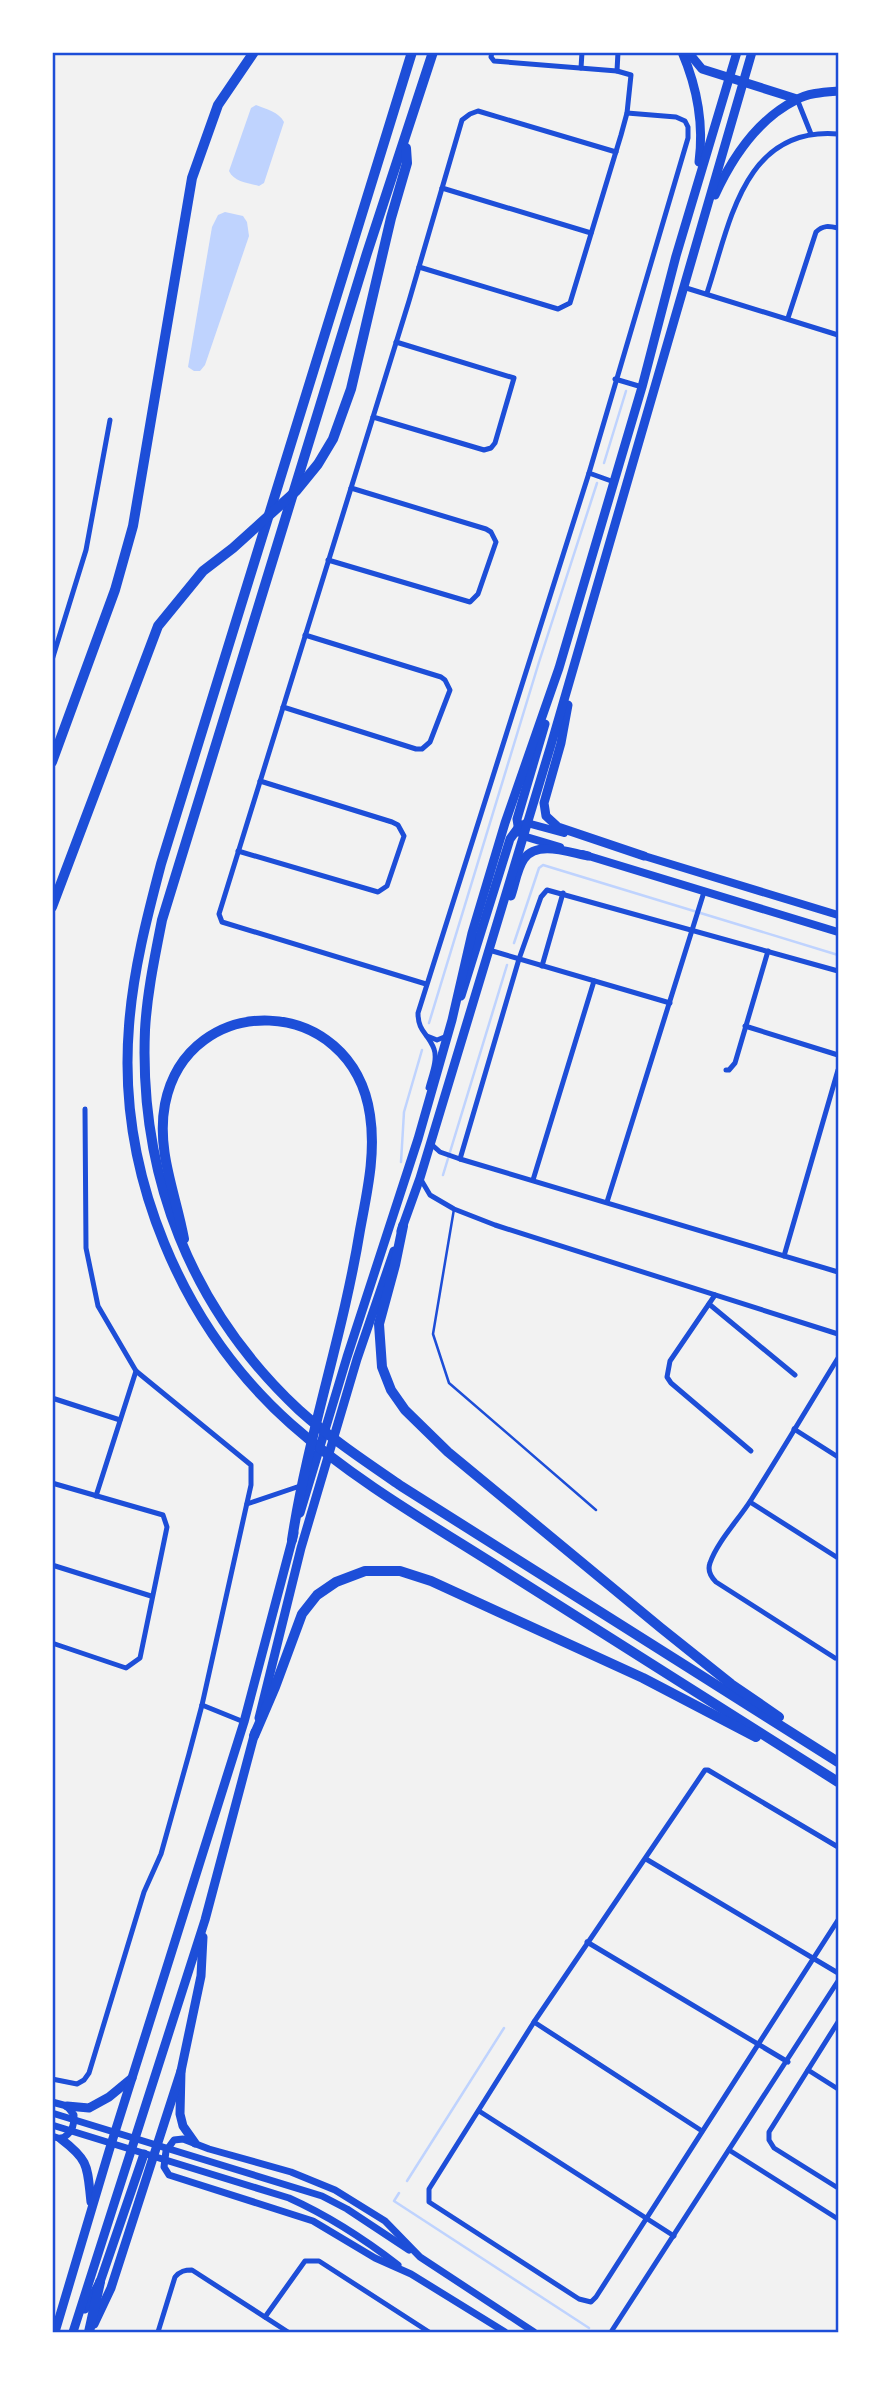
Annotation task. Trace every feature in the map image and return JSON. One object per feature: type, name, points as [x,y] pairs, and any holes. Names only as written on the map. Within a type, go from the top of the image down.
[{"type":"highway","points":[[52,762],[115,590],[133,526],[188,198],[198,158],[218,105],[254,52]]},
{"type":"highway","points":[[412,52],[161,864],[137,967],[129,1027],[128,1078],[132,1126],[142,1177],[157,1224],[177,1271],[200,1314],[252,1385],[291,1424],[354,1473],[838,1783]]},
{"type":"highway","points":[[433,52],[367,253],[162,920],[150,978],[145,1041],[149,1125],[158,1172],[187,1258],[211,1302],[261,1370],[301,1412],[401,1486],[838,1760]]},
{"type":"highway","points":[[682,52],[695,85],[698,106],[700,156],[697,184]]},
{"type":"highway","points":[[688,52],[702,69],[796,99],[838,91]]},
{"type":"highway","points":[[522,829],[517,819],[642,387],[676,256],[737,52]]},
{"type":"highway","points":[[74,2330],[205,1920],[309,1523],[357,1359],[420,1178],[493,938],[522,829],[576,659],[752,52]]},
{"type":"highway","points":[[702,222],[728,166],[750,138],[796,99]]},
{"type":"highway","points":[[52,907],[158,626],[203,570],[233,548],[296,491],[308,478],[332,439],[351,389],[391,218],[407,163],[405,140]]},
{"type":"highway","points":[[576,659],[561,743],[544,803],[546,816],[558,827],[644,856]]},
{"type":"highway","points":[[55,2333],[244,1722],[292,1540],[347,1357],[418,1139],[452,1020],[460,976],[505,823],[559,668]]},
{"type":"highway","points":[[452,1020],[474,959],[510,839],[522,829]]},
{"type":"highway","points":[[493,938],[508,907],[524,859],[532,853],[546,849],[588,856]]},
{"type":"highway","points":[[187,1258],[163,1147],[165,1102],[178,1071],[188,1056],[203,1043],[220,1031],[237,1024],[274,1020],[293,1023],[322,1036],[349,1060],[359,1078],[370,1115],[372,1151],[343,1319],[300,1486],[292,1540]]},
{"type":"highway","points":[[403,1226],[396,1265],[379,1324],[382,1367],[391,1390],[405,1410],[448,1452],[731,1684],[838,1760]]},
{"type":"highway","points":[[254,1736],[302,1614],[317,1595],[335,1582],[365,1571],[400,1571],[431,1581],[643,1678],[801,1759]]},
{"type":"highway","points":[[89,2332],[111,2288],[181,2071],[201,1976],[205,1920]]},
{"type":"highway","points":[[181,2071],[180,2115],[183,2126],[195,2143]]},
{"type":"highway","points":[[67,2106],[89,2108],[109,2097],[132,2078]]},
{"type":"highway","points":[[57,2138],[81,2155],[88,2173],[92,2207]]},
{"type":"highway","points":[[89,2332],[100,2282],[144,2154]]},
{"type":"highway","points":[[74,2330],[100,2282]]},
{"type":"main road","points":[[522,829],[644,856],[838,915]]},
{"type":"main road","points":[[522,829],[588,856],[838,932]]},
{"type":"street","points":[[419,267],[558,309],[570,303],[627,113],[631,75],[617,71],[494,61],[492,52]]},
{"type":"street","points":[[581,68],[582,52]]},
{"type":"street","points":[[617,71],[618,52]]},
{"type":"street","points":[[796,99],[811,134]]},
{"type":"street","points":[[426,984],[222,922],[219,914],[462,120],[478,111],[616,152]]},
{"type":"street","points":[[418,1139],[435,1058],[434,1050],[418,1025],[418,1013],[589,472],[689,131],[687,123],[679,118],[627,113]]},
{"type":"street","points":[[707,293],[746,181],[757,164],[790,141],[811,134],[838,134]]},
{"type":"street","points":[[442,188],[591,233]]},
{"type":"street","points":[[788,318],[816,232],[821,227],[838,228]]},
{"type":"street","points":[[683,286],[838,335]]},
{"type":"street","points":[[373,417],[484,450],[495,443],[514,378],[396,342]]},
{"type":"street","points":[[615,379],[642,387]]},
{"type":"street","points":[[52,660],[86,550],[110,420]]},
{"type":"street","points":[[589,472],[614,482]]},
{"type":"street","points":[[328,561],[470,602],[478,594],[496,542],[491,532],[486,529],[351,488]]},
{"type":"street","points":[[283,707],[422,749],[430,742],[450,690],[441,677],[305,635]]},
{"type":"street","points":[[238,851],[378,892],[387,886],[404,836],[398,825],[392,822],[260,781]]},
{"type":"street","points":[[457,1158],[519,959],[541,897],[547,890],[838,971]]},
{"type":"street","points":[[607,1202],[704,892]]},
{"type":"street","points":[[542,966],[563,893]]},
{"type":"street","points":[[489,950],[670,1003]]},
{"type":"street","points":[[726,1070],[735,1063],[768,951]]},
{"type":"street","points":[[533,1180],[594,981]]},
{"type":"street","points":[[746,1026],[838,1055]]},
{"type":"street","points":[[424,1035],[437,1040],[448,1035]]},
{"type":"street","points":[[784,1256],[838,1070]]},
{"type":"street","points":[[52,2079],[77,2084],[89,2073],[144,1892],[161,1854],[202,1705],[247,1504],[251,1465],[136,1371],[98,1306],[86,1248],[85,1109]]},
{"type":"street","points":[[430,1143],[435,1149],[457,1158],[838,1272]]},
{"type":"street","points":[[420,1178],[430,1195],[454,1209],[542,1241],[838,1334]]},
{"type":"street","points":[[715,1294],[670,1361],[667,1377],[751,1451]]},
{"type":"street","points":[[709,1304],[794,1375]]},
{"type":"street","points":[[835,1658],[711,1577],[710,1563],[838,1358]]},
{"type":"street","points":[[96,1496],[136,1371]]},
{"type":"street","points":[[52,1398],[120,1420]]},
{"type":"street","points":[[794,1429],[838,1457]]},
{"type":"street","points":[[52,1483],[163,1515],[167,1527],[140,1658],[126,1668],[52,1643]]},
{"type":"street","points":[[247,1504],[300,1486]]},
{"type":"street","points":[[750,1502],[838,1558]]},
{"type":"street","points":[[52,1565],[151,1596]]},
{"type":"street","points":[[202,1705],[244,1722]]},
{"type":"street","points":[[838,1847],[705,1770],[534,2022],[429,2189],[429,2202],[585,2302],[591,2302],[648,2220],[838,1920]]},
{"type":"street","points":[[646,1859],[838,1973]]},
{"type":"street","points":[[587,1942],[788,2062]]},
{"type":"street","points":[[611,2333],[838,1981]]},
{"type":"street","points":[[534,2022],[702,2131]]},
{"type":"street","points":[[838,2022],[769,2132],[768,2140],[774,2148],[838,2188]]},
{"type":"street","points":[[808,2070],[838,2089]]},
{"type":"street","points":[[52,2102],[67,2106],[74,2115],[74,2124],[69,2135],[57,2138]]},
{"type":"street","points":[[479,2111],[674,2236]]},
{"type":"street","points":[[52,2113],[322,2196],[347,2209],[534,2333]]},
{"type":"street","points":[[52,2125],[289,2198],[365,2239],[410,2274],[505,2333]]},
{"type":"street","points":[[410,2274],[375,2258],[313,2221],[169,2175],[163,2162],[170,2145],[179,2139],[195,2143],[290,2172],[335,2190],[385,2221],[420,2257]]},
{"type":"street","points":[[144,2154],[147,2143]]},
{"type":"street","points":[[729,2150],[838,2219]]},
{"type":"street","points":[[265,2318],[305,2261],[312,2260],[319,2261],[429,2333]]},
{"type":"street","points":[[158,2333],[174,2277],[178,2272],[192,2270],[288,2333]]},
{"type":"lane","points":[[454,1209],[433,1334],[449,1383],[596,1510]]},
{"type":"water","points":[[256,105],[276,113],[284,122],[264,183],[259,186],[238,180],[229,171],[251,108]]},
{"type":"water","points":[[225,212],[243,216],[247,222],[249,236],[205,365],[200,371],[194,371],[188,367],[212,227],[218,215]]},
{"type":"waterway","points":[[604,463],[626,391]]},
{"type":"waterway","points":[[429,1023],[539,662],[597,483]]},
{"type":"waterway","points":[[514,943],[539,868],[543,865],[838,955]]},
{"type":"waterway","points":[[443,1175],[507,965]]},
{"type":"waterway","points":[[401,1162],[404,1112],[422,1050]]},
{"type":"waterway","points":[[407,2181],[504,2028]]},
{"type":"waterway","points":[[399,2193],[394,2201],[589,2328]]}]
